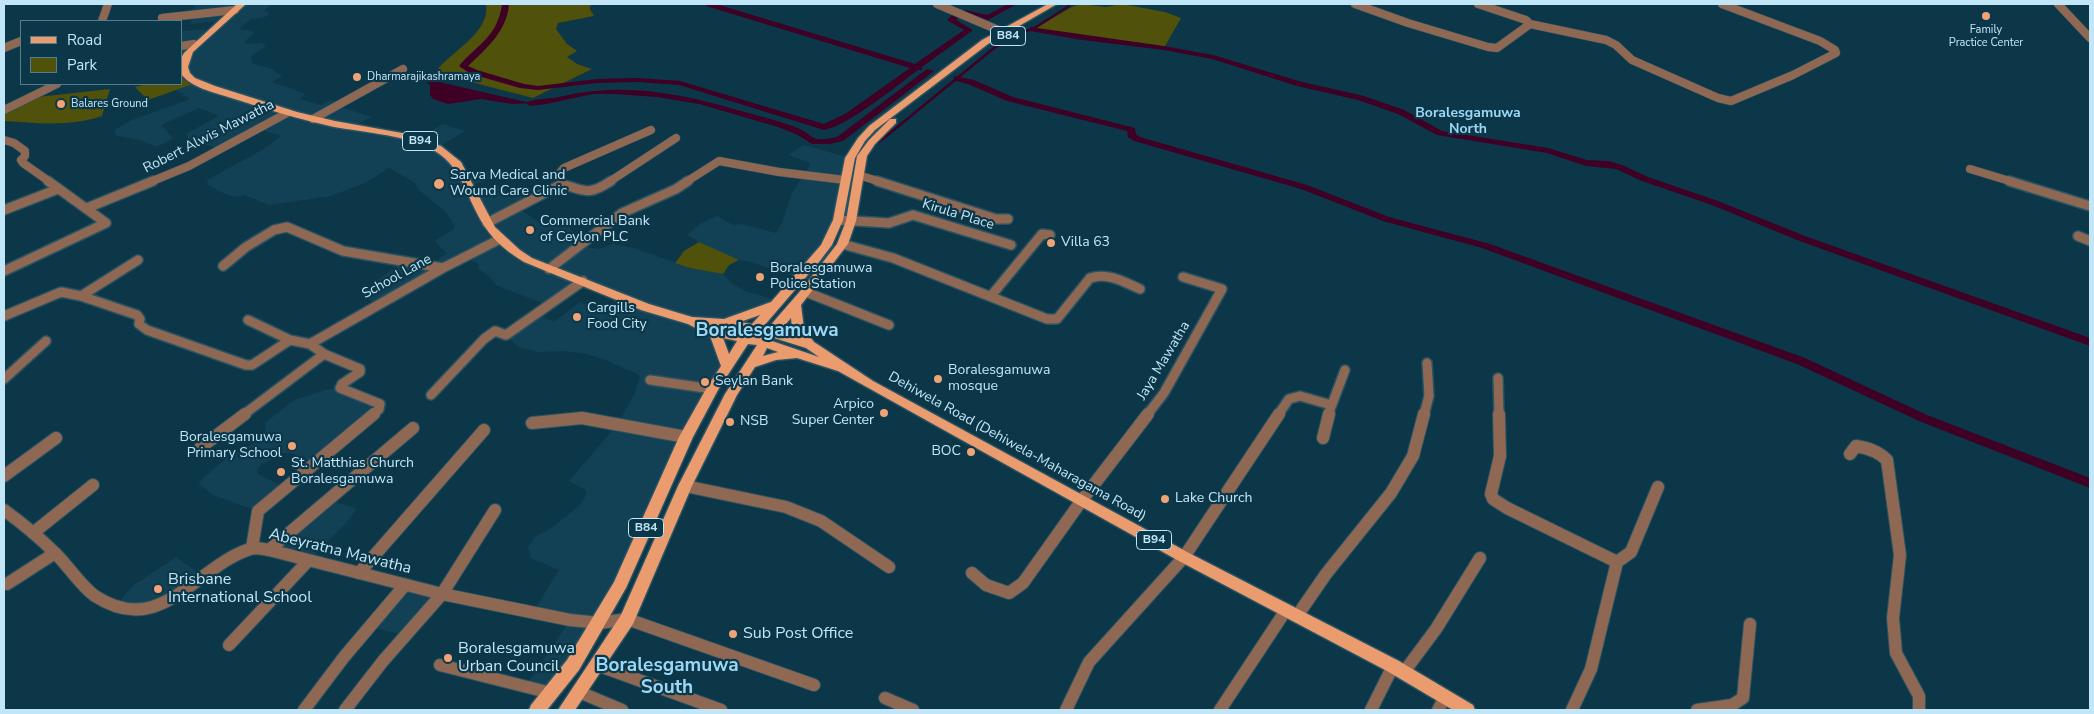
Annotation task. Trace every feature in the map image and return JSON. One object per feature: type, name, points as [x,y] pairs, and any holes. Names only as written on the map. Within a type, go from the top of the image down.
[{"type":"main road","name":"B84","points":[[537,710],[573,665],[600,624],[621,584],[686,437],[712,388],[750,334],[819,256],[838,220],[850,158],[861,140],[872,128],[940,74],[1002,32],[1053,4]]},
{"type":"main road","name":"B84","points":[[566,710],[627,619],[685,486],[731,394],[768,337],[806,292],[842,244],[851,221],[862,156],[884,128],[1002,32],[1064,4]]},
{"type":"main road","name":"B94","points":[[238,7],[194,44],[184,59],[184,72],[188,78],[288,113],[407,137],[442,149],[454,160],[468,180],[488,223],[510,250],[549,269],[645,306],[692,321],[715,333],[750,334],[768,337]]},
{"type":"main road","points":[[724,323],[763,310],[778,301]]},
{"type":"main road","points":[[795,305],[798,329],[810,345]]},
{"type":"main road","name":"B94","points":[[692,321],[724,323],[750,334]]},
{"type":"main road","points":[[715,333],[727,366]]},
{"type":"main road","name":"Dehiwela Road (Dehiwela-Maharagama Road)","points":[[768,337],[800,356],[842,368]]},
{"type":"main road","name":"Dehiwela Road (Dehiwela-Maharagama Road)","points":[[768,337],[810,345],[820,350],[842,368],[1184,557],[1398,669],[1467,710]]},
{"type":"main road","points":[[749,365],[774,356],[800,356]]},
{"type":"street","points":[[102,20],[108,4]]},
{"type":"street","points":[[937,4],[1002,32]]},
{"type":"street","points":[[1355,4],[1408,23],[1488,47],[1497,48],[1530,24]]},
{"type":"street","points":[[1478,4],[1526,20],[1530,24],[1606,40],[1616,45],[1632,60],[1718,98],[1731,101],[1793,75],[1836,54],[1835,50],[1820,41],[1722,4]]},
{"type":"street","points":[[2058,4],[2090,38]]},
{"type":"street","points":[[162,18],[238,7]]},
{"type":"street","points":[[4,42],[18,42]]},
{"type":"street","points":[[4,48],[18,42]]},
{"type":"street","points":[[182,46],[194,44]]},
{"type":"street","points":[[313,119],[403,69]]},
{"type":"street","points":[[4,110],[54,85]]},
{"type":"street","name":"Robert Alwis Mawatha","points":[[87,208],[189,166],[288,113]]},
{"type":"street","points":[[562,184],[559,174],[564,168],[650,130]]},
{"type":"street","points":[[488,223],[562,184],[588,192],[597,190],[676,138]]},
{"type":"street","points":[[4,140],[21,147],[25,151],[25,156],[21,160],[23,163],[106,223],[4,271]]},
{"type":"street","points":[[549,269],[622,213],[676,189],[719,161],[779,172],[845,180]]},
{"type":"street","points":[[1970,169],[2090,206]]},
{"type":"street","points":[[858,175],[996,219],[1008,219]]},
{"type":"street","points":[[4,210],[58,188]]},
{"type":"street","name":"Kirula Place","points":[[838,220],[894,223],[907,215],[913,215],[1011,245]]},
{"type":"street","points":[[224,266],[232,257],[246,247],[274,230],[287,227],[343,251],[443,268]]},
{"type":"street","points":[[991,296],[1042,234],[1050,235]]},
{"type":"street","points":[[2078,236],[2090,241]]},
{"type":"street","name":"School Lane","points":[[310,344],[443,268],[500,239]]},
{"type":"street","points":[[842,244],[893,258],[1047,319],[1057,319],[1090,278],[1097,274],[1140,288]]},
{"type":"street","points":[[81,296],[138,260]]},
{"type":"street","name":"Jaya Mawatha","points":[[1082,500],[1164,393],[1222,289],[1183,277]]},
{"type":"street","points":[[431,395],[484,339],[495,331],[506,335],[583,282]]},
{"type":"street","points":[[4,316],[62,292],[81,296],[137,315],[142,327],[246,365],[252,365],[290,340]]},
{"type":"street","points":[[806,292],[889,325]]},
{"type":"street","points":[[248,320],[290,340],[310,344],[324,354],[360,369],[360,372],[342,384],[340,388],[380,404],[379,409],[258,511],[252,548]]},
{"type":"street","points":[[4,379],[46,341]]},
{"type":"street","points":[[200,448],[324,354]]},
{"type":"street","points":[[1220,710],[1291,613],[1326,574],[1391,494],[1413,456],[1429,396],[1427,363]]},
{"type":"street","points":[[1324,438],[1331,405],[1345,370]]},
{"type":"street","points":[[1498,378],[1500,456],[1491,494],[1493,499],[1507,508],[1617,562]]},
{"type":"street","points":[[650,380],[712,388]]},
{"type":"street","points":[[1066,710],[1089,662],[1184,557],[1289,399],[1300,396],[1331,405]]},
{"type":"street","points":[[532,423],[582,418],[686,437]]},
{"type":"street","points":[[269,550],[413,428]]},
{"type":"street","points":[[359,573],[484,430]]},
{"type":"street","points":[[4,476],[56,438]]},
{"type":"street","points":[[1850,454],[1856,446],[1866,447],[1878,451],[1887,460],[1900,554],[1893,618],[1896,653],[1919,696],[1918,710]]},
{"type":"street","points":[[33,533],[93,486]]},
{"type":"street","points":[[685,486],[786,507],[820,521],[890,567]]},
{"type":"street","points":[[1572,710],[1591,669],[1617,562],[1631,552],[1658,487]]},
{"type":"street","points":[[972,573],[986,585],[1009,593],[1023,584],[1082,500]]},
{"type":"street","points":[[345,710],[383,661],[442,594],[495,510]]},
{"type":"street","name":"Abeyratna Mawatha","points":[[6,513],[33,533],[55,553],[94,595],[115,606],[140,611],[176,597],[227,560],[252,548],[269,550],[442,594],[570,620],[600,624],[627,619]]},
{"type":"street","points":[[7,584],[55,553]]},
{"type":"street","points":[[1371,710],[1398,669],[1436,629],[1480,558]]},
{"type":"street","points":[[229,646],[308,561]]},
{"type":"street","points":[[304,710],[344,657],[405,585]]},
{"type":"street","points":[[627,619],[814,685]]},
{"type":"street","points":[[1697,710],[1732,705],[1743,698],[1750,624]]},
{"type":"street","points":[[597,665],[721,710]]},
{"type":"street","points":[[440,666],[551,693]]},
{"type":"street","points":[[579,692],[622,710]]},
{"type":"street","points":[[1438,710],[1445,697]]},
{"type":"street","points":[[885,698],[913,710]]},
{"type":"shaded area","points":[[198,4],[271,4],[264,11],[269,14],[265,17],[251,19],[239,29],[253,31],[254,33],[246,40],[245,44],[262,43],[266,46],[251,56],[252,63],[272,69],[282,76],[272,82],[306,94],[299,99],[321,105],[330,100],[342,103],[337,106],[372,117],[353,126],[417,140],[443,124],[465,131],[438,147],[468,180],[491,170],[498,175],[471,186],[475,196],[502,185],[510,194],[521,194],[530,201],[517,208],[546,226],[559,224],[569,227],[577,241],[586,247],[599,249],[613,244],[634,248],[690,268],[723,274],[731,283],[745,291],[778,301],[724,323],[693,321],[708,331],[727,366],[621,584],[551,693],[526,686],[570,620],[533,612],[559,570],[531,558],[528,547],[535,537],[553,527],[580,505],[586,495],[586,490],[569,481],[617,425],[635,393],[640,377],[606,360],[587,354],[563,351],[537,352],[519,347],[504,335],[536,314],[554,322],[580,302],[604,311],[619,297],[583,282],[550,305],[542,303],[496,285],[489,276],[477,268],[479,265],[467,256],[380,303],[369,300],[360,293],[402,262],[431,266],[447,253],[437,244],[436,240],[454,229],[455,226],[446,212],[419,190],[414,182],[389,168],[367,182],[331,196],[269,205],[244,195],[237,197],[225,194],[208,185],[207,180],[262,150],[281,136],[258,129],[220,149],[189,140],[186,134],[219,116],[199,108],[161,125],[173,138],[161,145],[156,146],[140,140],[117,136],[114,130],[132,120],[190,99],[176,90],[193,84],[182,74],[182,31],[212,29],[221,21],[190,24],[194,16],[190,15],[192,9]]},
{"type":"shaded area","points":[[421,72],[430,79],[439,82],[530,103],[512,104],[481,99],[448,104],[433,99],[430,95],[430,85],[419,77]]},
{"type":"shaded area","points":[[804,145],[850,158],[838,220],[799,278],[718,252],[687,235],[700,224],[717,216],[733,225],[742,224],[776,233],[782,223],[792,193],[810,165],[789,154]]},
{"type":"shaded area","name":"Boralesgamuwa Primary School","points":[[340,388],[380,404],[315,463],[291,453],[282,453],[262,464],[257,469],[258,474],[286,488],[258,511],[213,495],[198,483],[223,461],[261,439],[266,430],[265,423],[294,400],[329,389]]},
{"type":"shaded area","points":[[328,501],[351,506],[356,510],[346,523],[308,561],[269,550]]},
{"type":"shaded area","name":"Brisbane International School","points":[[176,557],[204,577],[157,605],[115,606],[135,584]]},
{"type":"shaded area","points":[[405,585],[442,594],[406,635],[369,627]]},
{"type":"green space","points":[[486,4],[591,4],[590,9],[594,16],[558,23],[556,29],[567,44],[577,51],[567,57],[577,64],[592,69],[533,98],[440,74],[437,70],[469,41],[482,24],[486,14]]},
{"type":"green space","points":[[1081,4],[1106,7],[1122,4],[1165,12],[1181,18],[1164,48],[1082,38],[1033,29]]},
{"type":"green space","points":[[182,75],[193,84],[148,100],[135,87],[143,85],[182,85]]},
{"type":"green space","name":"Balares Ground","points":[[110,89],[102,116],[66,123],[4,121],[4,110],[29,98]]},
{"type":"green space","points":[[699,242],[739,260],[729,265],[723,274],[690,268],[675,263],[684,251]]},
{"type":"waterway","points":[[505,4],[505,13],[497,31],[485,46],[463,66],[474,72],[523,86],[538,88],[597,81],[638,80],[680,83],[824,127],[831,126],[848,116],[917,67]]},
{"type":"waterway","points":[[709,4],[917,67]]},
{"type":"waterway","points":[[965,12],[988,18],[1013,4]]},
{"type":"waterway","points":[[879,142],[994,48],[1022,32],[1033,29],[1069,6]]},
{"type":"waterway","points":[[917,67],[969,30],[951,20],[957,15]]},
{"type":"waterway","points":[[1033,29],[1213,57],[1300,84],[1361,98],[1401,112],[1440,133],[1548,151],[1586,163],[1608,164],[1619,167],[1645,179],[1715,203],[1801,238],[2090,342]]},
{"type":"waterway","points":[[530,103],[546,102],[593,92],[615,91],[657,94],[720,107],[781,125],[801,133],[812,141],[829,141],[840,139],[930,71]]},
{"type":"waterway","points":[[957,78],[1010,99],[1132,130],[1131,135],[1137,139],[1304,187],[1386,219],[1486,246],[1801,361],[1923,418],[2090,483]]},
{"type":"place","name":"Family Practice Center","points":[[1986,16]]},
{"type":"place","name":"Dharmarajikashramaya","points":[[357,77]]},
{"type":"place","name":"Balares Ground","points":[[61,104]]},
{"type":"place","name":"Sarva Medical and Wound Care Clinic","points":[[439,184]]},
{"type":"place","name":"Commercial Bank of Ceylon PLC","points":[[530,230]]},
{"type":"place","name":"Villa 63","points":[[1051,243]]},
{"type":"place","name":"Boralesgamuwa Police Station","points":[[760,277]]},
{"type":"place","name":"Cargills Food City","points":[[577,317]]},
{"type":"place","name":"Boralesgamuwa mosque","points":[[938,379]]},
{"type":"place","name":"Seylan Bank","points":[[705,382]]},
{"type":"place","name":"Arpico Super Center","points":[[884,413]]},
{"type":"place","name":"NSB","points":[[730,422]]},
{"type":"place","name":"Boralesgamuwa Primary School","points":[[292,446]]},
{"type":"place","name":"BOC","points":[[971,452]]},
{"type":"place","name":"St. Matthias Church Boralesgamuwa","points":[[281,472]]},
{"type":"place","name":"Lake Church","points":[[1165,499]]},
{"type":"place","name":"Brisbane International School","points":[[158,589]]},
{"type":"place","name":"Sub Post Office","points":[[733,634]]},
{"type":"place","name":"Boralesgamuwa Urban Council","points":[[448,658]]},
{"type":"district","name":"Boralesgamuwa North","points":[[1468,122]]},
{"type":"district","name":"Boralesgamuwa","points":[[767,331]]},
{"type":"district","name":"Boralesgamuwa South","points":[[667,677]]}]
